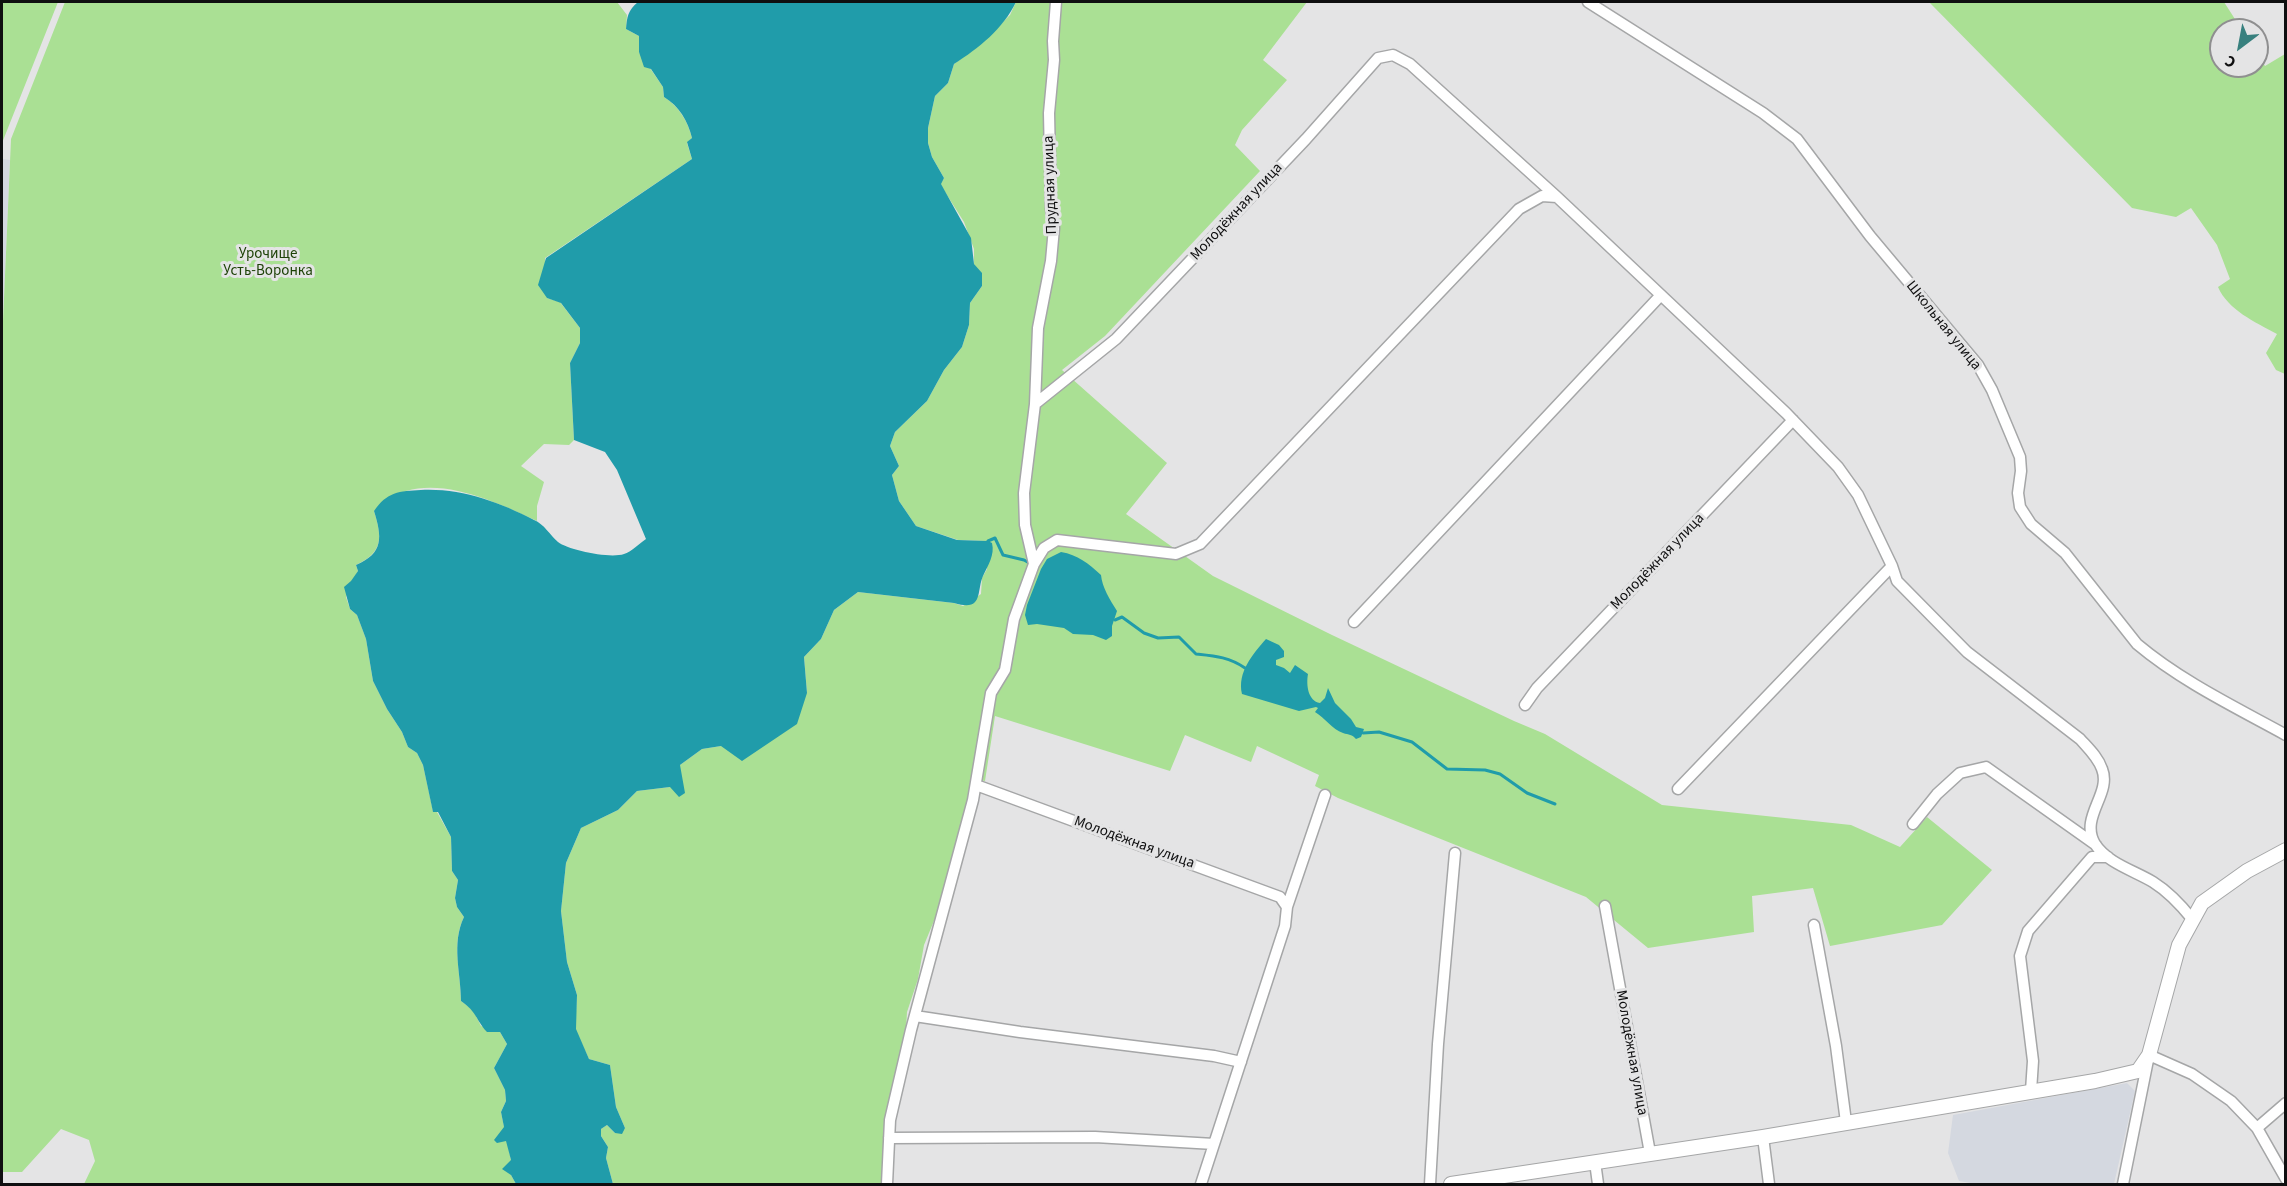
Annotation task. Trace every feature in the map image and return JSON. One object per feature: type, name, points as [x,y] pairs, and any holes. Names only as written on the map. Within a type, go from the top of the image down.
[{"type":"street","name":"Прудная улица","points":[[1035,404],[1038,328],[1051,261],[1054,228],[1050,209],[1049,113],[1056,2]]},
{"type":"street","name":"Школьная улица","points":[[1588,2],[1763,113],[1797,139],[1870,236],[1978,365],[1992,390],[2020,457],[2018,493],[2020,507],[2031,524],[2066,553],[2143,650],[2212,694],[2286,735]]},
{"type":"street","name":"Молодёжная улица","points":[[1035,404],[1116,339],[1306,139],[1378,57],[1393,56],[1410,64],[1557,197],[1793,420],[1838,467],[1858,495],[1897,581],[1967,652],[2080,739],[2094,754],[2103,770],[2104,783],[2092,815],[2090,831],[2096,845]]},
{"type":"street","points":[[887,1185],[890,1120],[976,785],[991,693],[1005,670],[1014,619],[1034,564],[1044,548],[1057,540],[1176,554],[1200,544],[1519,209],[1542,196],[1557,197]]},
{"type":"street","points":[[1354,622],[1661,295]]},
{"type":"street","points":[[1034,564],[1025,525],[1023,493],[1035,404]]},
{"type":"street","name":"Молодёжная улица","points":[[1525,705],[1537,688],[1793,420]]},
{"type":"street","points":[[1678,789],[1892,566]]},
{"type":"street","points":[[1913,824],[1937,794],[1960,773],[1986,767],[2096,845],[2108,857],[2154,883],[2176,900],[2193,920]]},
{"type":"street","name":"Молодёжная улица","points":[[976,785],[1280,897],[1287,907]]},
{"type":"street","points":[[1201,1185],[1285,926],[1287,907],[1325,795]]},
{"type":"street","points":[[2123,1185],[2149,1055],[2179,945],[2202,903],[2247,871],[2286,850]]},
{"type":"street","points":[[1430,1185],[1438,1044],[1455,853]]},
{"type":"street","points":[[2031,1091],[2033,1061],[2020,956],[2028,931],[2092,857],[2108,857]]},
{"type":"street","name":"Молодёжная улица","points":[[1605,906],[1650,1153]]},
{"type":"street","points":[[1814,925],[1836,1046],[1846,1122]]},
{"type":"street","points":[[915,1016],[1214,1056],[1241,1062]]},
{"type":"street","points":[[1450,1185],[1762,1137],[2031,1091],[2138,1071],[2149,1055]]},
{"type":"street","points":[[2149,1055],[2192,1074],[2230,1101],[2257,1128],[2286,1179]]},
{"type":"street","points":[[2257,1128],[2286,1103]]},
{"type":"street","points":[[889,1138],[1095,1137],[1214,1144]]},
{"type":"street","points":[[1762,1137],[1769,1185]]},
{"type":"street","points":[[1595,1162],[1598,1185]]},
{"type":"shaded area","points":[[2,159],[10,160],[3,321],[2,321]]},
{"type":"shaded area","points":[[2127,1083],[2135,1091],[2114,1184],[1976,1184],[1959,1181],[1948,1153],[1953,1115]]},
{"type":"green space","points":[[2,2],[58,2],[2,143]]},
{"type":"green space","name":"Урочище Усть-Воронка","points":[[65,2],[617,2],[627,15],[626,29],[639,36],[639,52],[663,87],[664,97],[678,110],[688,126],[692,138],[687,143],[692,159],[545,258],[547,298],[560,302],[580,328],[580,343],[570,363],[574,440],[569,445],[544,444],[521,466],[544,482],[537,506],[537,521],[490,501],[456,491],[422,488],[402,492],[374,511],[379,536],[378,543],[372,555],[356,565],[358,571],[346,597],[350,609],[357,615],[366,639],[373,681],[408,747],[417,753],[423,765],[433,811],[437,812],[451,837],[452,871],[458,880],[455,898],[457,907],[464,917],[457,948],[461,1001],[473,1010],[481,1026],[500,1032],[507,1044],[494,1068],[505,1090],[506,1101],[501,1112],[511,1160],[511,1175],[516,1184],[84,1184],[95,1161],[89,1140],[61,1129],[22,1172],[2,1172],[2,324],[11,139]]},
{"type":"green space","points":[[1016,2],[1307,2],[1263,60],[1287,80],[1242,130],[1235,145],[1260,171],[1105,336],[1062,370],[1167,463],[1126,514],[1213,576],[1332,635],[1545,734],[1662,805],[1851,825],[1900,847],[1927,817],[1992,870],[1942,925],[1830,946],[1813,888],[1752,896],[1754,932],[1648,948],[1586,897],[1338,798],[1315,786],[1319,775],[1257,746],[1251,762],[1185,735],[1170,771],[995,716],[985,781],[973,779],[969,802],[936,916],[924,945],[918,979],[907,1012],[906,1030],[889,1101],[883,1184],[613,1184],[606,1158],[608,1147],[601,1136],[601,1129],[607,1125],[615,1133],[625,1128],[616,1107],[610,1065],[589,1059],[575,1029],[577,995],[567,962],[561,911],[566,863],[581,828],[618,810],[637,791],[670,787],[680,765],[702,749],[721,746],[807,693],[804,657],[821,639],[834,610],[858,592],[963,606],[981,594],[982,578],[987,569],[987,541],[958,540],[916,526],[899,501],[892,475],[899,466],[890,446],[895,432],[927,401],[944,370],[962,347],[969,325],[970,303],[982,286],[974,264],[974,249],[964,222],[940,184],[944,178],[932,157],[928,143],[928,128],[935,96],[948,83],[954,64],[980,44],[1010,15]]},
{"type":"green space","points":[[1929,2],[2224,2],[2234,18],[2209,18],[2209,78],[2269,78],[2269,64],[2285,54],[2285,374],[2276,370],[2266,353],[2277,334],[2235,309],[2218,287],[2230,279],[2217,245],[2191,208],[2176,217],[2132,208]]},
{"type":"water","points":[[638,2],[1016,2],[1011,12],[990,37],[954,64],[948,83],[935,96],[928,128],[928,143],[932,157],[944,178],[941,184],[971,238],[974,264],[982,273],[982,286],[970,303],[969,325],[962,347],[944,370],[927,401],[895,432],[890,446],[899,466],[892,475],[899,501],[916,526],[957,540],[988,541],[992,543],[993,552],[977,599],[970,605],[858,592],[834,610],[821,639],[804,657],[807,693],[797,724],[742,761],[721,746],[702,749],[680,765],[685,793],[679,797],[670,787],[637,791],[618,810],[581,828],[566,863],[561,911],[567,962],[577,995],[576,1029],[589,1059],[610,1065],[616,1107],[625,1128],[622,1134],[615,1133],[607,1125],[601,1129],[601,1136],[608,1147],[606,1158],[613,1184],[516,1184],[511,1175],[502,1169],[511,1160],[506,1141],[497,1143],[494,1140],[504,1127],[501,1112],[506,1101],[505,1090],[494,1068],[507,1044],[500,1032],[487,1032],[471,1009],[461,1001],[457,948],[464,917],[457,907],[455,898],[458,880],[452,871],[451,837],[438,812],[433,812],[423,765],[417,753],[408,747],[373,681],[366,639],[357,615],[350,609],[344,587],[358,571],[356,565],[372,555],[376,549],[379,536],[374,511],[389,496],[406,491],[451,491],[493,502],[538,522],[563,545],[590,553],[624,554],[646,539],[617,470],[605,452],[574,440],[570,363],[580,343],[580,328],[561,303],[547,298],[538,285],[546,258],[692,159],[687,142],[692,138],[685,120],[678,109],[664,97],[663,87],[651,69],[644,67],[639,52],[639,36],[626,29],[629,14]]},
{"type":"water","points":[[1061,552],[1082,560],[1101,575],[1109,598],[1117,611],[1112,626],[1112,636],[1106,640],[1093,635],[1073,634],[1064,628],[1028,625],[1025,615],[1027,605],[1041,569],[1047,559]]},
{"type":"water","points":[[1266,639],[1279,645],[1284,651],[1284,657],[1276,660],[1276,665],[1290,673],[1295,665],[1308,674],[1307,683],[1310,696],[1316,702],[1320,703],[1325,698],[1328,688],[1335,703],[1356,727],[1364,729],[1361,737],[1356,739],[1352,735],[1335,729],[1315,712],[1318,708],[1316,707],[1299,711],[1242,694],[1244,671],[1251,657]]},
{"type":"waterway","points":[[988,541],[995,538],[1003,555],[1031,564]]},
{"type":"waterway","points":[[1115,620],[1122,617],[1144,633],[1158,638],[1179,637],[1196,654],[1227,659],[1245,668]]},
{"type":"waterway","points":[[1363,733],[1379,732],[1412,742],[1447,769],[1485,770],[1500,774],[1527,793],[1555,804]]}]
